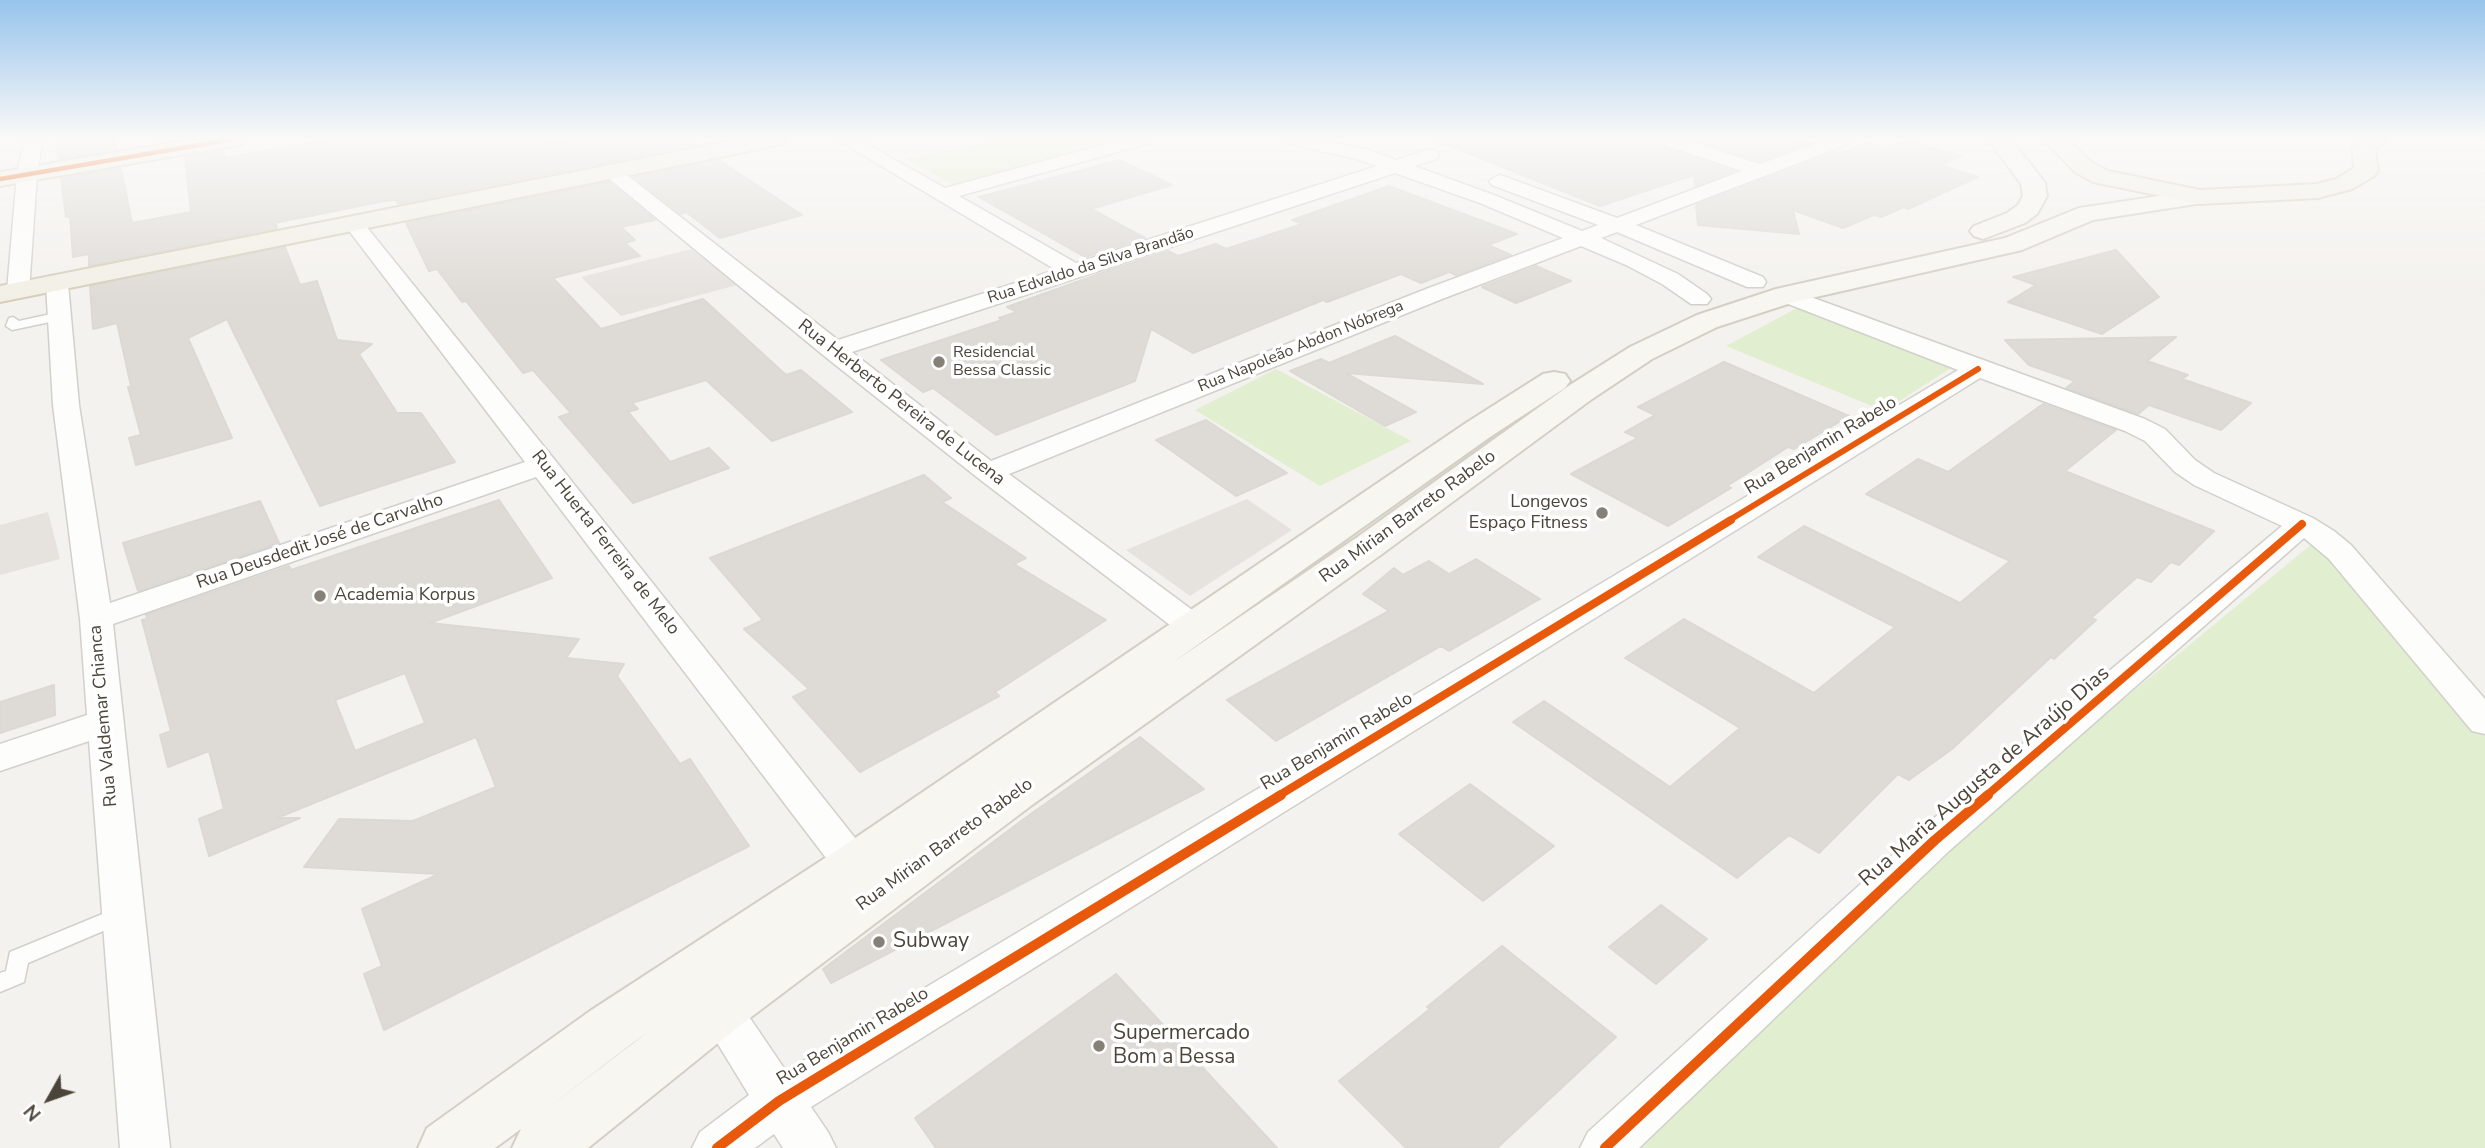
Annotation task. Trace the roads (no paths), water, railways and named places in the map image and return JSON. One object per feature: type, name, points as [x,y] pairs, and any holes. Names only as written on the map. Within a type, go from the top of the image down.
[{"type":"main road","points":[[11,297],[58,300],[354,224],[509,193]]},
{"type":"main road","name":"Rua Mirian Barreto Rabelo","points":[[541,1148],[719,1010],[1015,793],[1369,546],[1581,392],[1641,353],[1743,307],[1770,288],[1981,232],[2016,218],[2028,209],[2034,193]]},
{"type":"main road","points":[[2177,193],[2200,197]]},
{"type":"main road","name":"Rua Mirian Barreto Rabelo","points":[[448,1148],[610,1028],[853,864],[1088,698],[1195,628],[1490,423],[1666,312],[1699,299],[2014,244],[2088,213],[2200,197],[2287,193]]},
{"type":"street","points":[[11,297],[25,193]]},
{"type":"street","name":"Rua Herberto Pereira de Lucena","points":[[637,193],[988,472],[1195,628]]},
{"type":"street","points":[[938,193],[1076,272]]},
{"type":"street","points":[[942,195],[951,193]]},
{"type":"street","name":"Rua Edvaldo da Silva Brandão","points":[[832,350],[1318,193]]},
{"type":"street","points":[[1467,193],[1581,237],[1671,279],[1699,299]]},
{"type":"street","points":[[1529,193],[1978,369],[2135,425],[2155,435],[2185,467],[2204,479],[2302,524],[2323,537],[2340,552],[2485,722]]},
{"type":"street","name":"Rua Napoleão Abdon Nóbrega","points":[[988,472],[1699,193]]},
{"type":"street","name":"Rua Huerta Ferreira de Melo","points":[[354,224],[853,864]]},
{"type":"street","name":"Rua Valdemar Chianca","points":[[58,300],[66,405],[96,619],[145,1148]]},
{"type":"street","name":"Rua Benjamin Rabelo","points":[[717,1148],[779,1101],[1978,369]]},
{"type":"street","name":"Rua Deusdedit José de Carvalho","points":[[96,619],[544,465]]},
{"type":"street","name":"Rua Maria Augusta de Araújo Dias","points":[[1605,1148],[1935,840],[2302,524]]},
{"type":"street","points":[[0,758],[106,722]]},
{"type":"street","points":[[719,1010],[811,1148]]},
{"type":"lane","points":[[13,324],[58,300]]},
{"type":"lane","points":[[0,983],[16,976],[18,958],[122,914]]},
{"type":"place","name":"Residencial Bessa Classic","points":[[939,362]]},
{"type":"place","name":"Longevos Espaço Fitness","points":[[1602,513]]},
{"type":"place","name":"Academia Korpus","points":[[320,596]]},
{"type":"place","name":"Subway","points":[[879,942]]},
{"type":"place","name":"Supermercado Bom a Bessa","points":[[1099,1046]]}]
